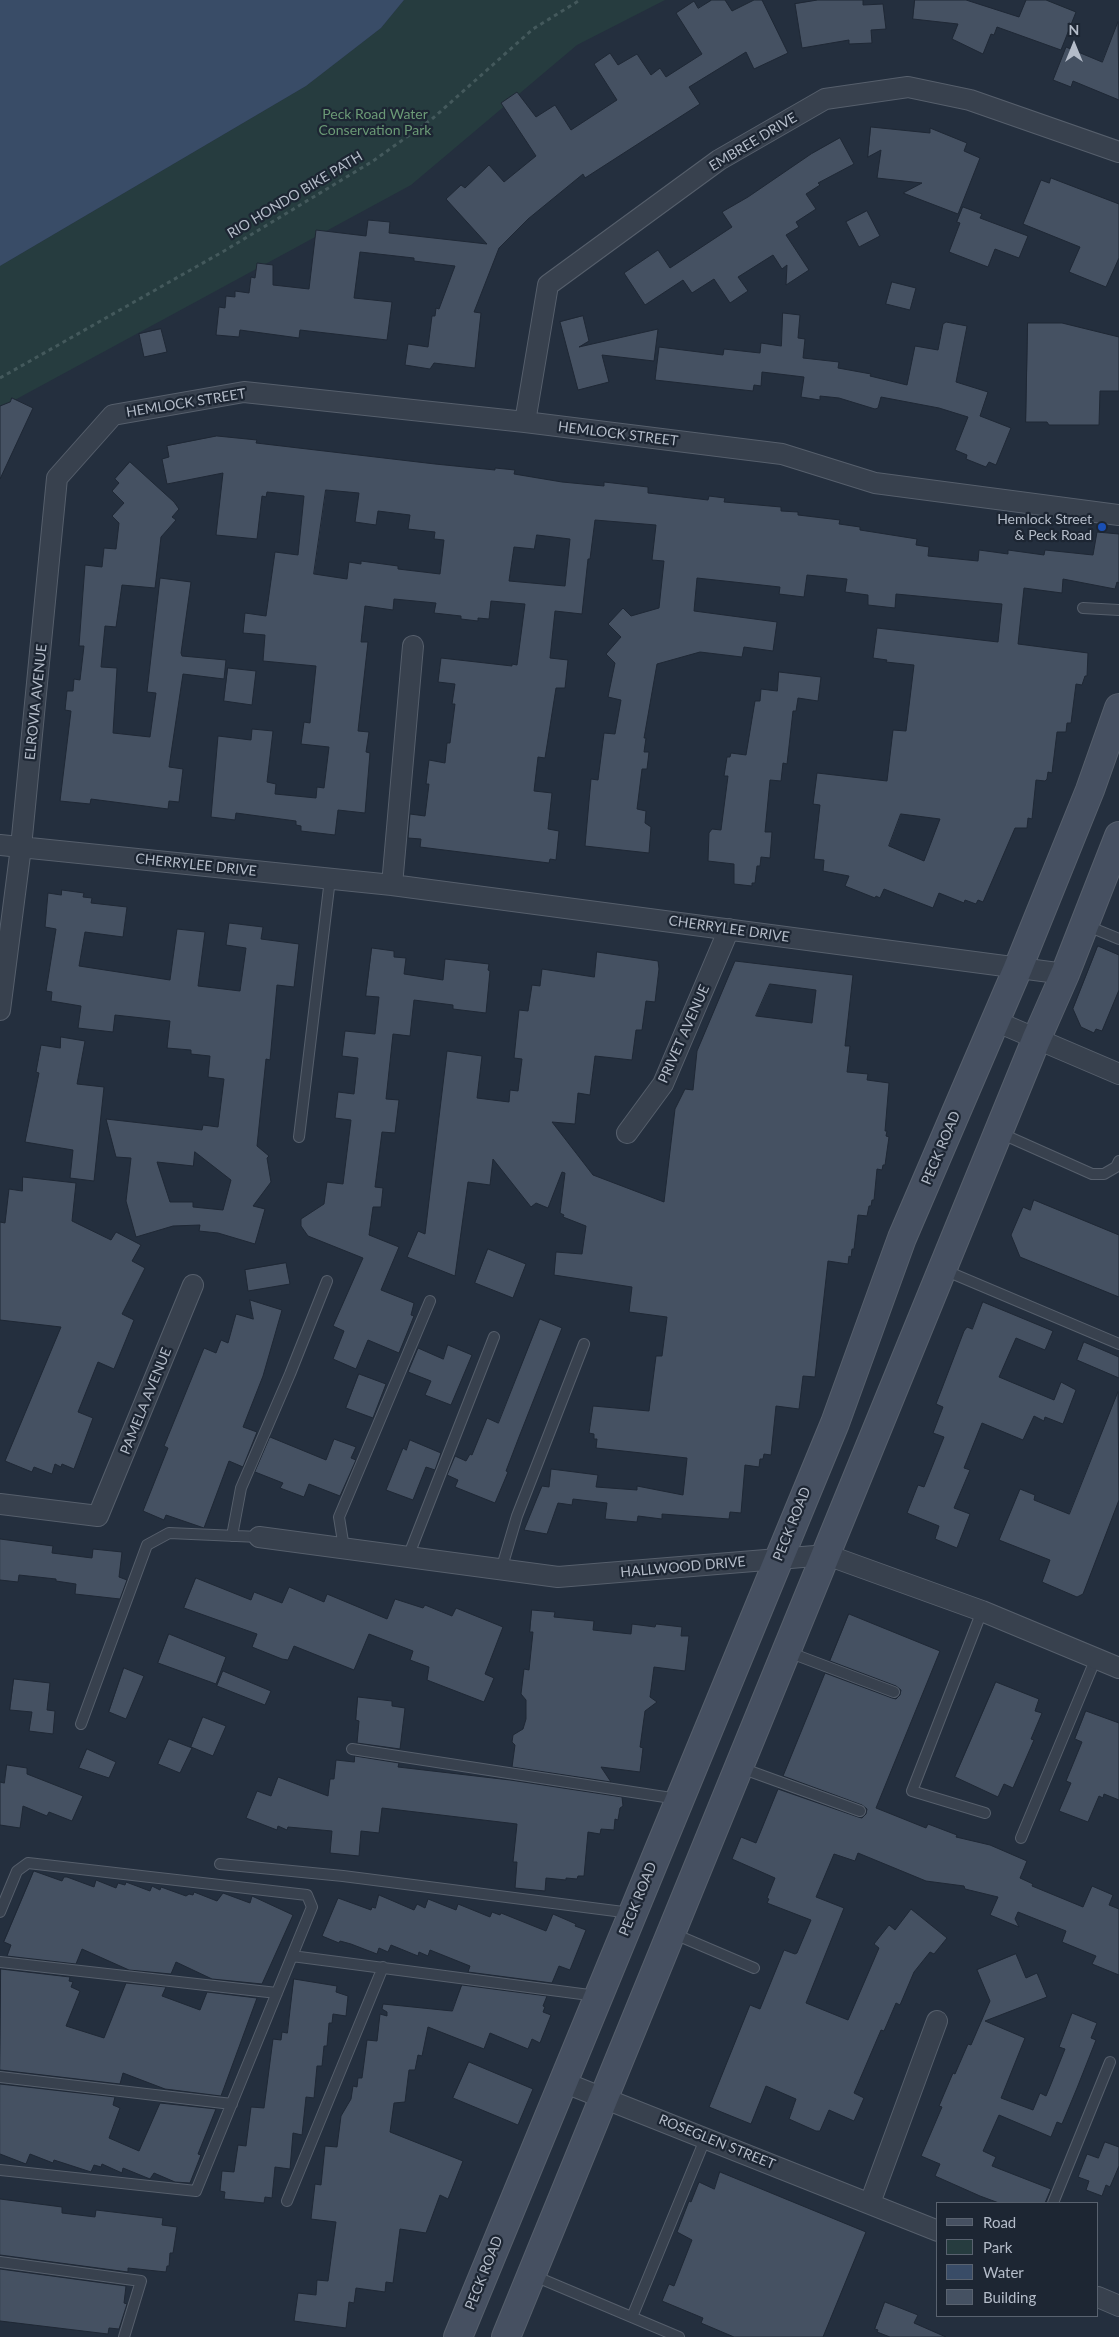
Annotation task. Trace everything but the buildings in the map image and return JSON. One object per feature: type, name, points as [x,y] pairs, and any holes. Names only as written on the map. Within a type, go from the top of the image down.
[{"type":"main road","name":"PECK ROAD","points":[[458,2337],[835,1423],[902,1238],[1018,968],[1090,790],[1119,708]]},
{"type":"main road","points":[[506,2337],[1036,1040],[1065,974],[1119,836]]},
{"type":"street","name":"EMBREE DRIVE","points":[[525,422],[548,285],[719,160],[825,99],[908,87],[970,100],[1119,152]]},
{"type":"street","name":"HEMLOCK STREET","points":[[113,415],[244,392],[525,422],[782,454],[875,483],[1119,515]]},
{"type":"street","name":"ELROVIA AVENUE","points":[[0,1010],[21,847],[57,478],[113,415]]},
{"type":"street","points":[[392,885],[413,646]]},
{"type":"street","name":"CHERRYLEE DRIVE","points":[[0,845],[392,885],[1065,974]]},
{"type":"street","name":"PRIVET AVENUE","points":[[627,1133],[663,1084],[730,929]]},
{"type":"street","points":[[995,1021],[1119,1074]]},
{"type":"street","name":"PAMELA AVENUE","points":[[0,1504],[98,1516],[193,1285]]},
{"type":"street","name":"HALLWOOD DRIVE","points":[[259,1537],[558,1577],[827,1555],[982,1610],[1119,1668]]},
{"type":"street","points":[[870,2203],[937,2021]]},
{"type":"street","name":"ROSEGLEN STREET","points":[[563,2082],[706,2137],[936,2230]]},
{"type":"street","points":[[1099,2297],[1119,2306]]},
{"type":"lane","points":[[1083,608],[1119,610]]},
{"type":"lane","points":[[299,1137],[330,879]]},
{"type":"lane","points":[[1084,925],[1119,939]]},
{"type":"lane","points":[[999,1132],[1092,1174],[1104,1174],[1116,1167],[1119,1161]]},
{"type":"lane","points":[[943,1269],[1119,1344]]},
{"type":"lane","points":[[232,1536],[240,1488],[290,1374],[327,1280]]},
{"type":"lane","points":[[344,1548],[339,1517],[430,1300]]},
{"type":"lane","points":[[408,1557],[494,1337]]},
{"type":"lane","points":[[501,1570],[518,1516],[584,1344]]},
{"type":"lane","points":[[81,1724],[147,1545],[169,1533],[259,1537]]},
{"type":"lane","points":[[982,1610],[912,1791],[985,1813]]},
{"type":"lane","points":[[787,1652],[894,1692]]},
{"type":"lane","points":[[1021,1838],[1096,1658]]},
{"type":"lane","points":[[352,1749],[679,1799]]},
{"type":"lane","points":[[740,1767],[860,1811]]},
{"type":"lane","points":[[0,1912],[17,1871],[28,1863],[307,1895],[312,1907],[196,2191],[0,2170]]},
{"type":"lane","points":[[220,1864],[352,1878],[632,1913]]},
{"type":"lane","points":[[671,1933],[754,1968]]},
{"type":"lane","points":[[292,1956],[598,1996]]},
{"type":"lane","points":[[0,1962],[277,1993]]},
{"type":"lane","points":[[287,2201],[383,1967]]},
{"type":"lane","points":[[1053,2202],[1110,2062]]},
{"type":"lane","points":[[0,2077],[232,2104]]},
{"type":"lane","points":[[632,2317],[706,2137]]},
{"type":"lane","points":[[0,2262],[141,2281],[124,2337]]},
{"type":"lane","points":[[532,2274],[679,2337]]},
{"type":"path","name":"RIO HONDO BIKE PATH","points":[[0,378],[224,251],[373,161],[432,119],[533,29],[580,0]]},
{"type":"green space","name":"Peck Road Water Conservation Park","points":[[404,0],[665,0],[577,45],[411,185],[0,408],[0,266],[306,86],[381,28]]},
{"type":"water","points":[[0,0],[404,0],[381,28],[306,86],[0,266]]},
{"type":"place","name":"Hemlock Street & Peck Road","points":[[1102,527]]}]
